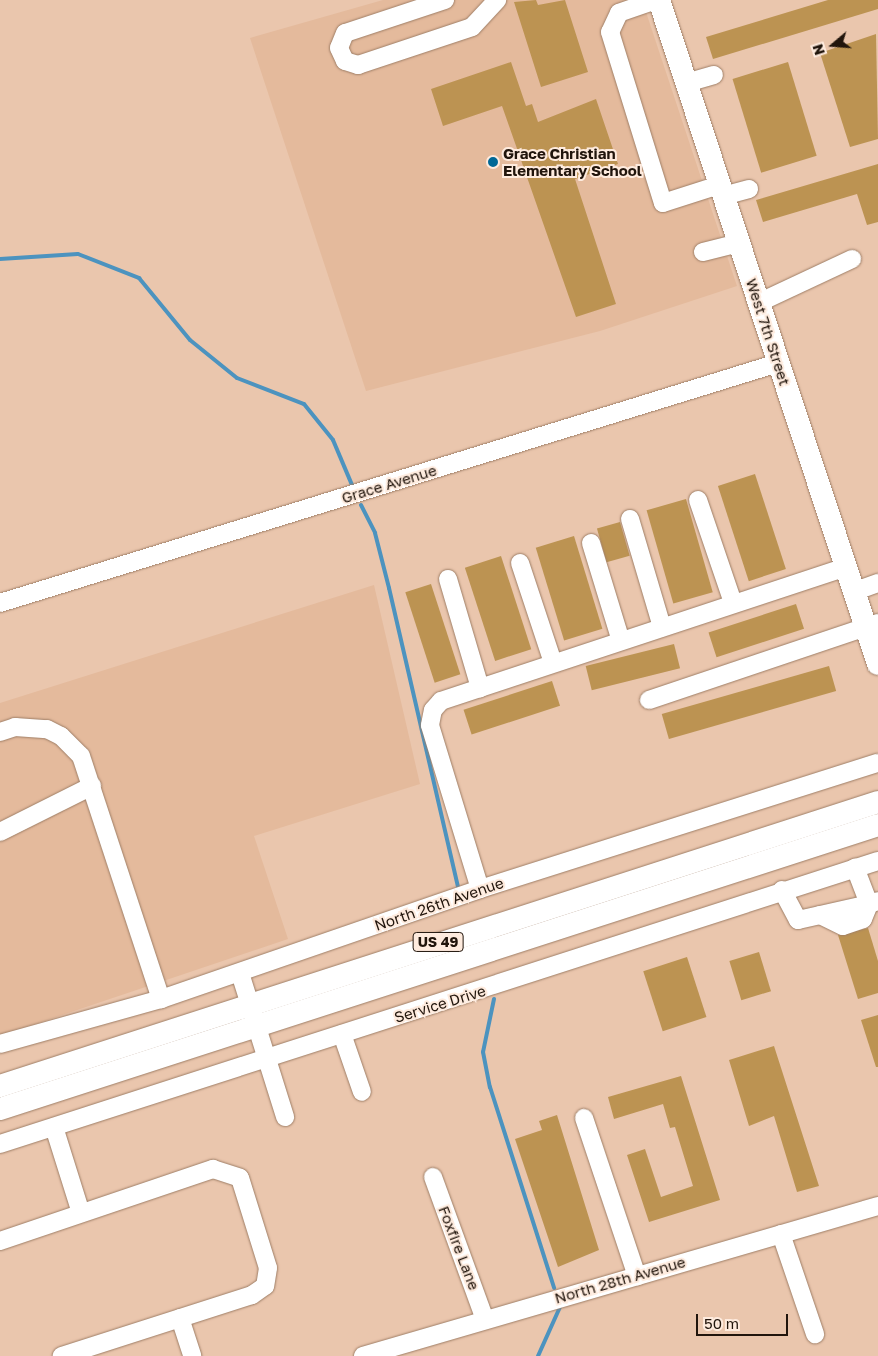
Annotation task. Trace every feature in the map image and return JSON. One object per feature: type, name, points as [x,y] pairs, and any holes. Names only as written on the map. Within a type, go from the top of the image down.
[{"type":"main road","name":"West 7th Street","points":[[657,0],[854,592],[872,626],[878,664]]},
{"type":"main road","name":"US 49","points":[[0,1109],[253,1015],[878,802]]},
{"type":"main road","name":"US 49","points":[[0,1086],[253,1015],[878,825]]},
{"type":"street","points":[[445,0],[345,33],[339,48],[345,61],[358,65],[472,27],[497,0]]},
{"type":"street","points":[[657,0],[618,13],[610,32],[663,203],[721,191],[749,189]]},
{"type":"street","points":[[686,83],[714,75]]},
{"type":"street","points":[[703,252],[738,243]]},
{"type":"street","points":[[758,303],[852,259]]},
{"type":"street","name":"Grace Avenue","points":[[0,603],[778,363]]},
{"type":"street","points":[[698,500],[733,603]]},
{"type":"street","points":[[630,519],[662,627]]},
{"type":"street","points":[[590,543],[621,641]]},
{"type":"street","points":[[520,563],[553,663]]},
{"type":"street","points":[[480,889],[430,725],[433,710],[441,701],[846,567]]},
{"type":"street","points":[[448,579],[480,688]]},
{"type":"street","points":[[854,592],[878,583]]},
{"type":"street","points":[[649,700],[872,626]]},
{"type":"street","points":[[0,732],[34,726],[61,736],[81,756],[161,999]]},
{"type":"street","name":"North 26th Avenue","points":[[0,1044],[161,999],[480,889],[878,763]]},
{"type":"street","points":[[0,832],[92,786]]},
{"type":"street","name":"Service Drive","points":[[0,1144],[782,890],[878,861]]},
{"type":"street","points":[[782,890],[798,920],[875,903],[855,868]]},
{"type":"street","points":[[240,973],[285,1117]]},
{"type":"street","points":[[342,1034],[362,1092]]},
{"type":"street","points":[[584,1118],[637,1276]]},
{"type":"street","points":[[54,1127],[81,1213]]},
{"type":"street","points":[[0,1241],[213,1169],[240,1178],[268,1268],[265,1286],[180,1318],[62,1356]]},
{"type":"street","name":"Foxfire Lane","points":[[433,1177],[485,1320]]},
{"type":"street","name":"North 28th Avenue","points":[[363,1356],[403,1350],[485,1320],[878,1206]]},
{"type":"street","points":[[782,1234],[816,1334]]},
{"type":"street","points":[[180,1318],[192,1356]]},
{"type":"shaded area","name":"Grace Christian Elementary School","points":[[383,0],[642,0],[737,286],[600,331],[366,391],[250,38]]},
{"type":"shaded area","points":[[374,585],[420,784],[254,836],[288,939],[0,1036],[0,703]]},
{"type":"building","points":[[536,0],[538,5],[565,0],[588,72],[541,87],[514,2]]},
{"type":"building","points":[[828,0],[878,0],[878,9],[713,59],[706,37]]},
{"type":"building","points":[[876,34],[878,139],[850,147],[820,53]]},
{"type":"building","points":[[511,62],[526,106],[532,104],[538,122],[596,99],[618,164],[575,179],[616,304],[576,317],[502,106],[443,126],[431,89]]},
{"type":"building","points":[[788,62],[817,156],[761,173],[733,79]]},
{"type":"building","points":[[878,164],[878,222],[867,225],[857,194],[763,222],[756,200]]},
{"type":"building","points":[[755,474],[786,569],[749,581],[718,486]]},
{"type":"building","points":[[686,499],[713,592],[673,604],[647,510]]},
{"type":"building","points":[[620,522],[630,556],[607,562],[597,529]]},
{"type":"building","points":[[574,536],[602,629],[564,640],[536,548]]},
{"type":"building","points":[[501,556],[531,649],[495,661],[465,568]]},
{"type":"building","points":[[431,584],[460,674],[435,683],[405,592]]},
{"type":"building","points":[[796,604],[804,629],[717,657],[709,632]]},
{"type":"building","points":[[674,644],[680,668],[592,690],[586,666]]},
{"type":"building","points":[[829,666],[836,691],[669,739],[662,714]]},
{"type":"building","points":[[552,681],[560,706],[472,734],[464,710]]},
{"type":"building","points":[[868,928],[878,961],[878,993],[858,999],[838,935]]},
{"type":"building","points":[[759,952],[771,991],[741,1000],[729,961]]},
{"type":"building","points":[[687,957],[706,1017],[663,1031],[643,971]]},
{"type":"building","points":[[878,1015],[878,1067],[876,1067],[861,1020]]},
{"type":"building","points":[[774,1046],[819,1186],[797,1192],[774,1116],[749,1126],[729,1060]]},
{"type":"building","points":[[681,1076],[720,1200],[649,1222],[627,1155],[645,1149],[661,1197],[693,1186],[675,1127],[670,1128],[663,1104],[614,1119],[608,1097]]},
{"type":"building","points":[[557,1115],[599,1250],[558,1267],[515,1139],[542,1130],[539,1121]]},
{"type":"waterway","points":[[0,259],[78,254],[139,278],[190,340],[237,378],[304,404],[333,440],[352,485]]},
{"type":"waterway","points":[[361,505],[375,533],[389,588],[458,887]]},
{"type":"waterway","points":[[494,999],[483,1052],[490,1087],[554,1288]]},
{"type":"waterway","points":[[538,1356],[560,1307]]},
{"type":"place","name":"Grace Christian Elementary School","points":[[493,162]]}]
